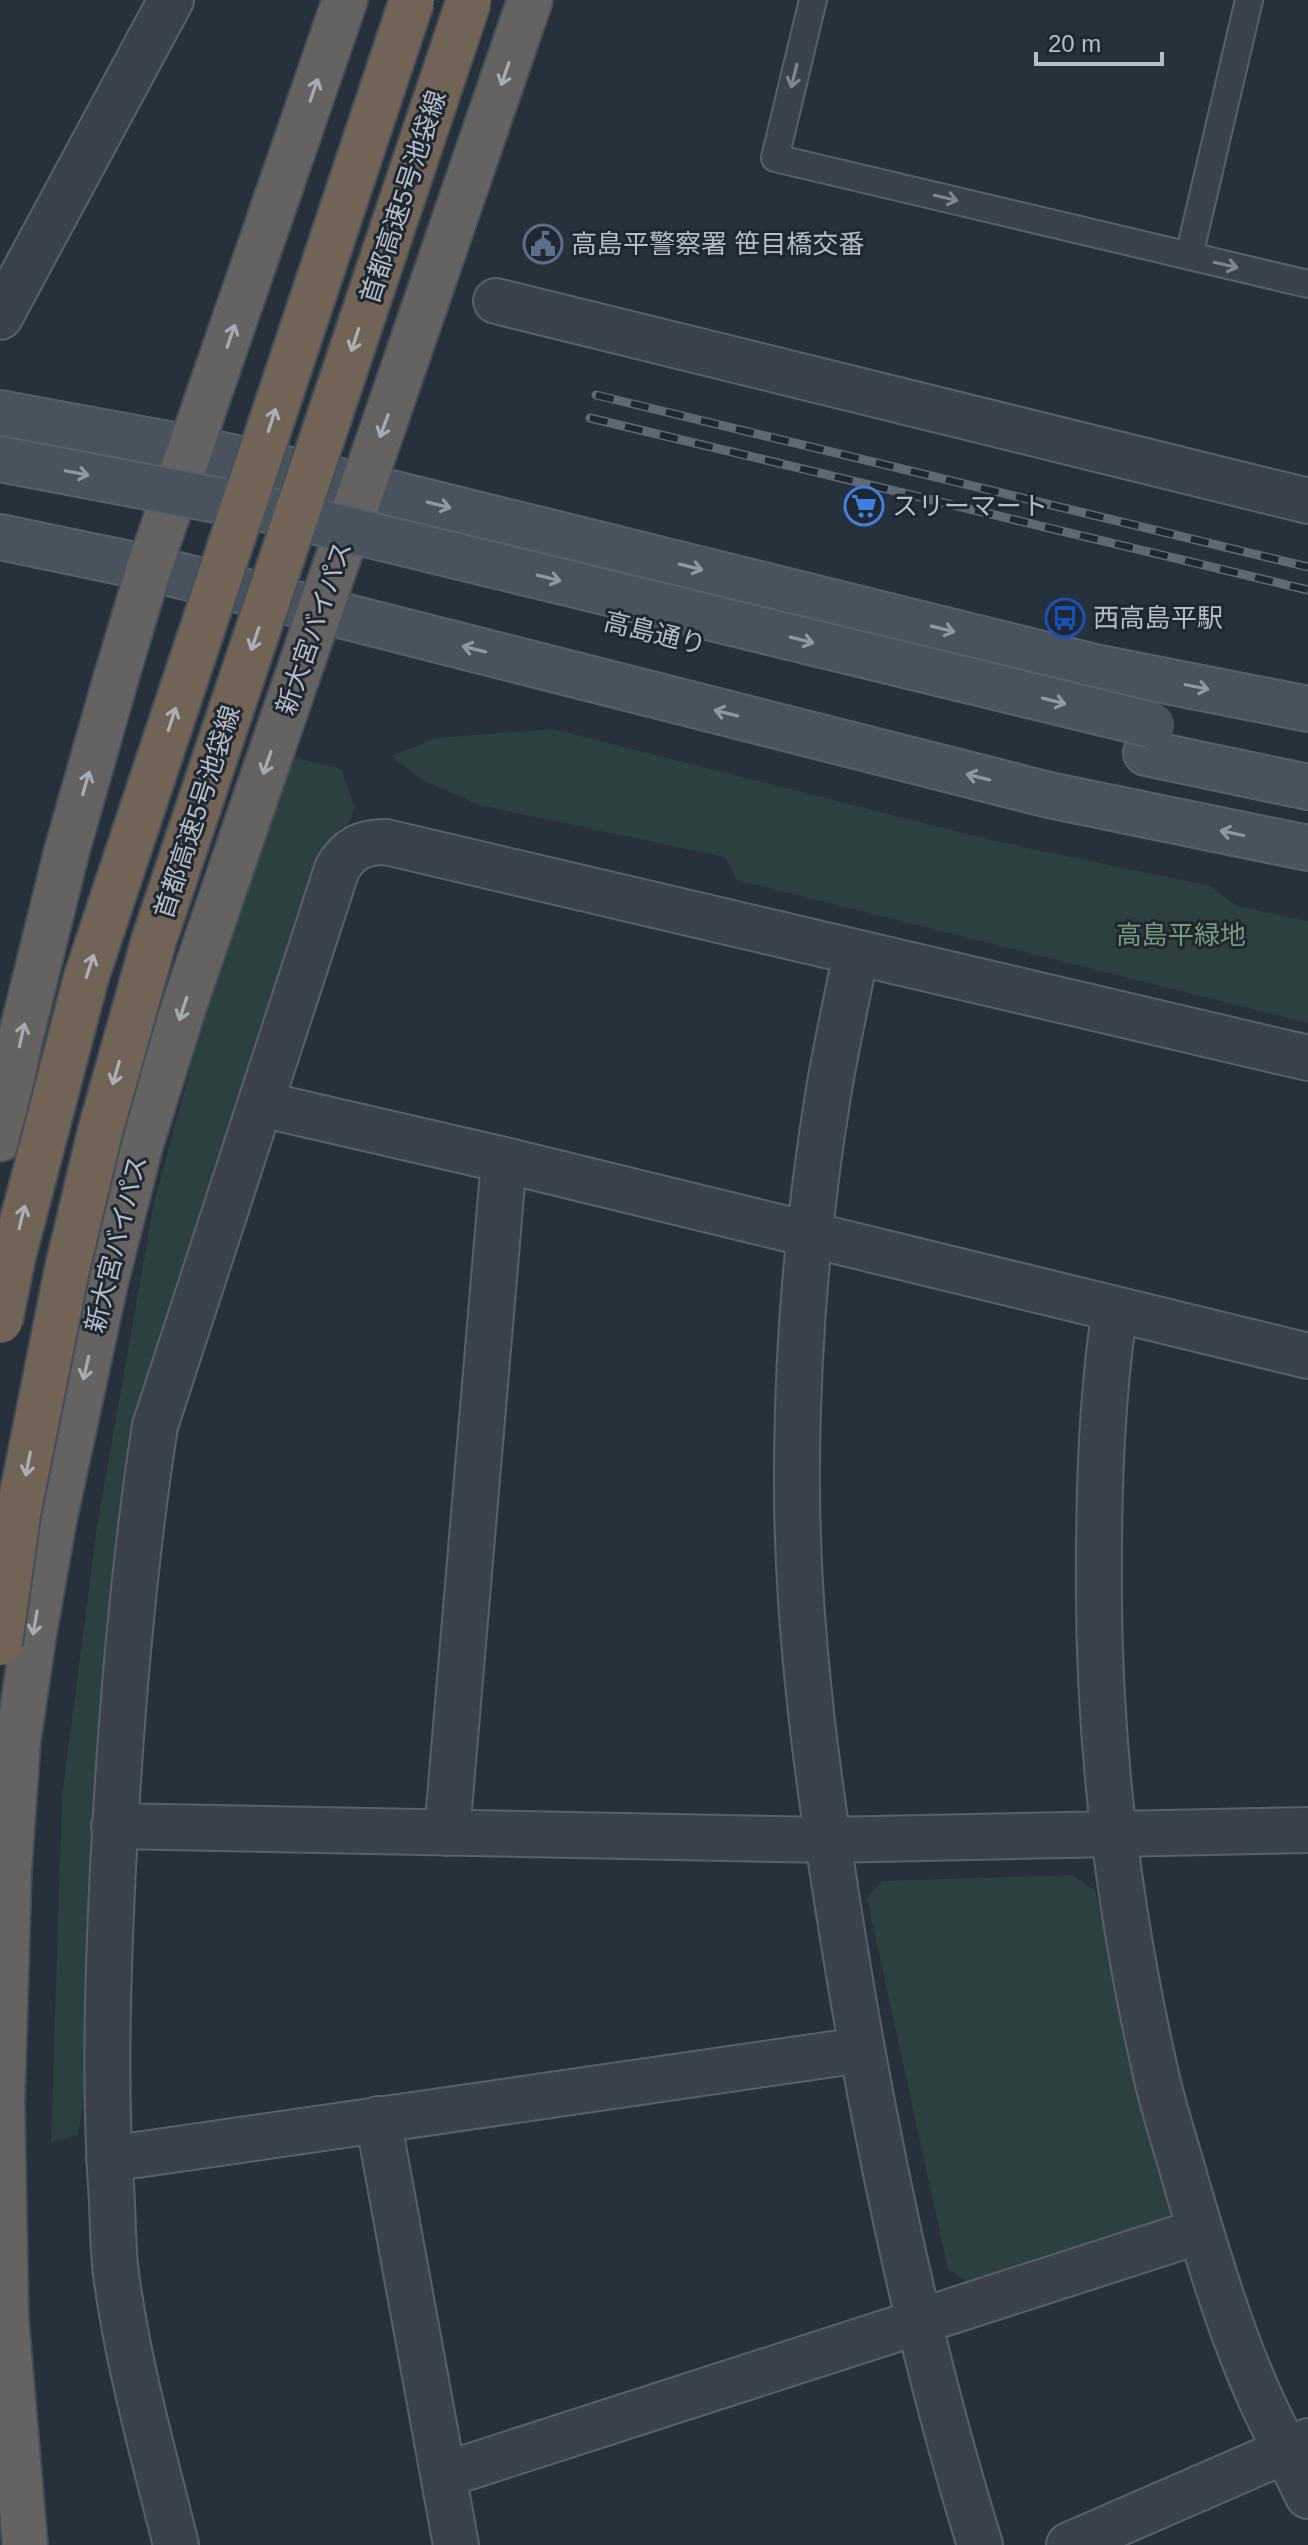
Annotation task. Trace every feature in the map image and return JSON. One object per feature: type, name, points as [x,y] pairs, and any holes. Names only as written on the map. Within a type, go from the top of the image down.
[{"type":"highway","points":[[0,1139],[19,1044],[67,850],[149,568],[345,0]]},
{"type":"highway","name":"首都高速5号池袋線","points":[[0,1321],[24,1211],[86,978],[412,0]]},
{"type":"highway","name":"首都高速5号池袋線","points":[[0,1643],[18,1515],[67,1270],[100,1132],[145,969],[469,0]]},
{"type":"highway","name":"新大宮バイパス","points":[[25,2545],[6,2319],[2,2103],[9,1868],[18,1740],[54,1520],[106,1280],[141,1143],[186,1000],[530,0]]},
{"type":"main road","points":[[0,413],[190,448],[363,486],[1095,667],[1308,709]]},
{"type":"main road","name":"高島通り","points":[[0,459],[263,509],[1149,739],[1308,787]]},
{"type":"main road","name":"高島通り","points":[[0,488],[254,535],[1149,739],[1308,756]]},
{"type":"main road","points":[[0,537],[149,568],[320,610],[1049,795],[1308,848]]},
{"type":"street","points":[[2,308],[171,0]]},
{"type":"street","points":[[496,301],[1308,501]]},
{"type":"street","points":[[176,2545],[137,2384],[116,2274],[109,2159],[107,1998],[114,1826],[130,1626],[155,1426],[337,869],[345,855],[357,846],[386,842],[1308,1058]]},
{"type":"street","points":[[856,953],[829,1087],[809,1236],[799,1389],[798,1543],[807,1692],[861,2050],[917,2321],[951,2451],[980,2545]]},
{"type":"street","points":[[261,1104],[504,1160],[1308,1356]]},
{"type":"street","points":[[447,1833],[504,1160]]},
{"type":"street","points":[[1115,1309],[1099,1475],[1098,1624],[1113,1836],[1129,1938],[1155,2073],[1200,2231],[1262,2403],[1297,2446],[1308,2496]]},
{"type":"street","points":[[114,1826],[827,1840],[1308,1830]]},
{"type":"street","points":[[109,2159],[861,2050]]},
{"type":"street","points":[[378,2119],[456,2545]]},
{"type":"street","points":[[444,2475],[1200,2231]]},
{"type":"street","points":[[1069,2545],[1297,2446]]},
{"type":"lane","points":[[813,0],[775,158],[1308,284]]},
{"type":"lane","points":[[1189,256],[1249,0]]},
{"type":"green space","name":"高島平緑地","points":[[553,729],[995,841],[1210,886],[1237,906],[1308,921],[1308,1023],[737,880],[725,857],[479,805],[424,781],[391,756],[436,738]]},
{"type":"green space","points":[[293,757],[341,769],[355,807],[319,898],[150,1415],[93,2040],[78,2135],[51,2142],[62,1797],[97,1526],[154,1203],[221,954]]},
{"type":"green space","points":[[1072,1875],[1095,1890],[1171,2207],[1169,2220],[971,2284],[948,2269],[867,1898],[882,1881]]},
{"type":"railway","points":[[596,395],[1308,567]]},
{"type":"railway","points":[[590,418],[1308,590]]},
{"type":"place","name":"高島平警察署 笹目橋交番","points":[[543,244]]},
{"type":"place","name":"スリーマート","points":[[864,506]]},
{"type":"place","name":"西高島平駅","points":[[1065,618]]}]
